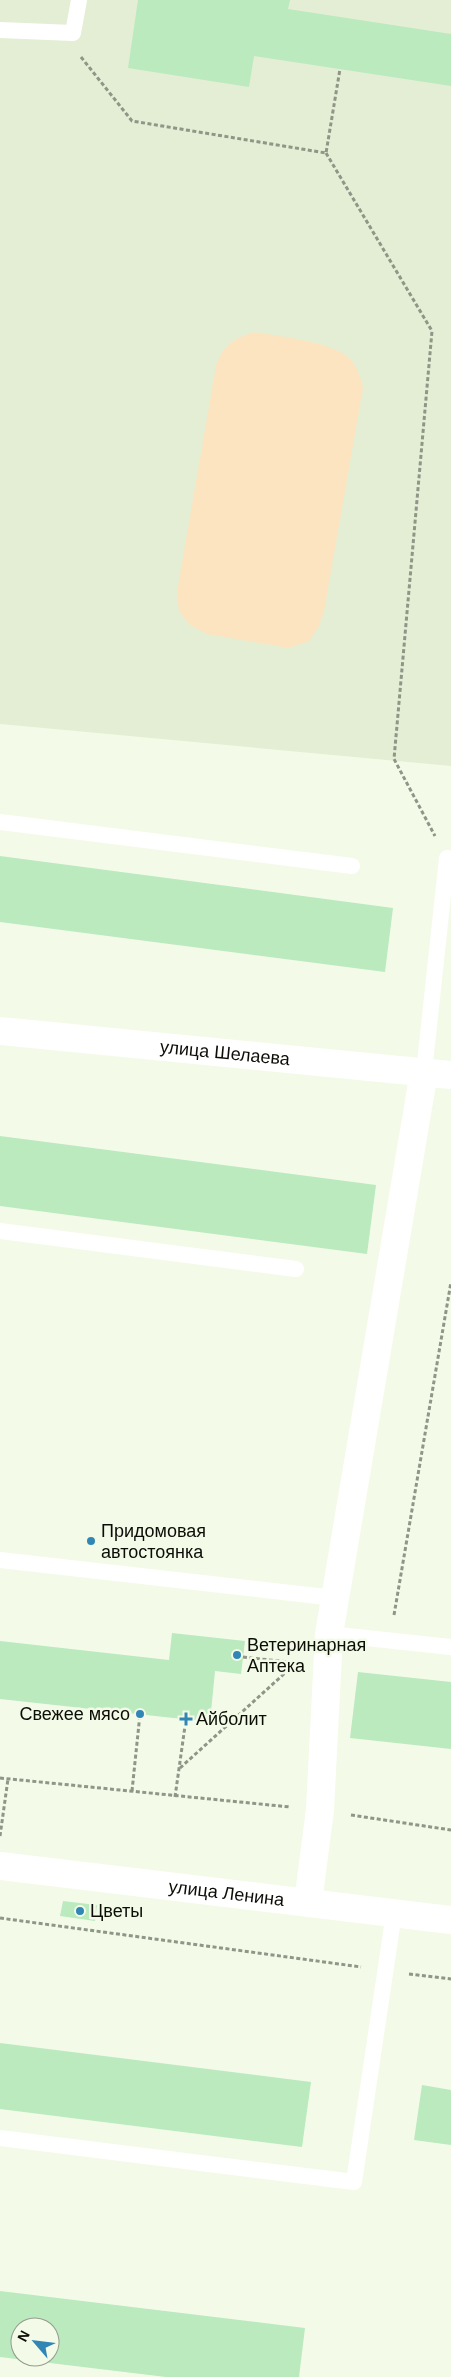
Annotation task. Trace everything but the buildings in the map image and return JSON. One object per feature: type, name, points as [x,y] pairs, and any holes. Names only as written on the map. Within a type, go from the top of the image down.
[{"type":"street","name":"улица Шелаева","points":[[0,1031],[451,1075]]},
{"type":"street","points":[[308,1902],[320,1810],[329,1634],[424,1072]]},
{"type":"street","name":"улица Ленина","points":[[0,1866],[451,1920]]},
{"type":"lane","points":[[0,30],[73,33],[79,0]]},
{"type":"lane","points":[[0,822],[352,866]]},
{"type":"lane","points":[[424,1072],[447,858]]},
{"type":"lane","points":[[0,1231],[296,1269]]},
{"type":"lane","points":[[0,1560],[335,1598]]},
{"type":"lane","points":[[329,1634],[451,1647]]},
{"type":"lane","points":[[0,2138],[354,2182],[394,1912]]},
{"type":"path","points":[[76,51],[132,121],[326,153]]},
{"type":"path","points":[[340,69],[326,153],[432,331],[394,759],[447,858]]},
{"type":"path","points":[[390,1640],[451,1282]]},
{"type":"path","points":[[180,1768],[329,1634]]},
{"type":"path","points":[[243,1657],[297,1663]]},
{"type":"path","points":[[132,1791],[140,1714]]},
{"type":"path","points":[[175,1796],[186,1719]]},
{"type":"path","points":[[0,1778],[320,1810],[451,1830]]},
{"type":"path","points":[[0,1836],[8,1779]]},
{"type":"path","points":[[0,1918],[451,1979]]},
{"type":"shaded area","points":[[0,0],[451,0],[451,766],[0,724]]},
{"type":"shaded area","points":[[255,332],[317,343],[339,352],[348,357],[356,367],[363,388],[324,611],[319,626],[309,641],[288,648],[207,634],[190,625],[179,611],[177,592],[216,366],[226,347],[241,337]]},
{"type":"place","name":"Придомовая автостоянка","points":[[91,1541]]},
{"type":"place","name":"Ветеринарная Аптека","points":[[237,1655]]},
{"type":"place","name":"Свежее мясо","points":[[140,1714]]},
{"type":"place","name":"Айболит","points":[[186,1719]]},
{"type":"place","name":"Цветы","points":[[80,1911]]}]
